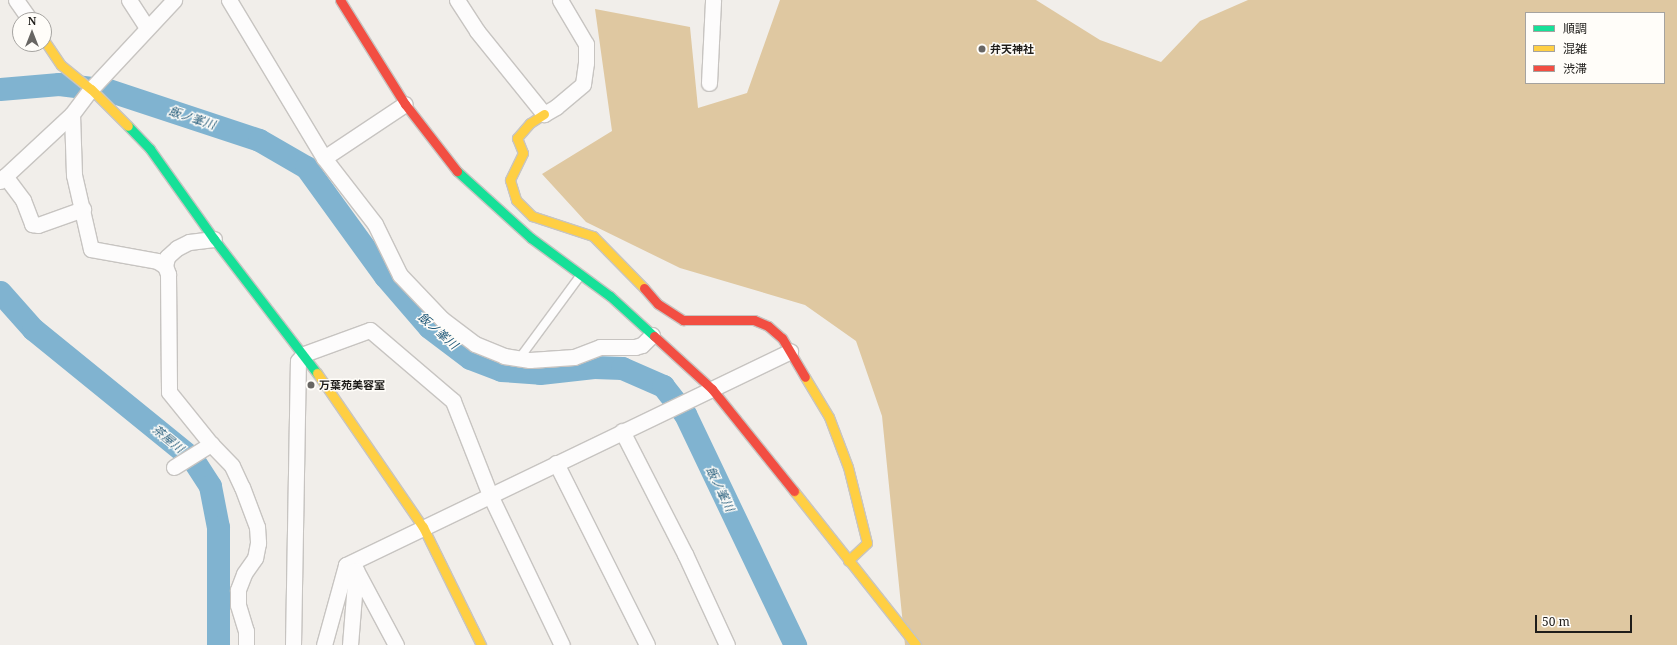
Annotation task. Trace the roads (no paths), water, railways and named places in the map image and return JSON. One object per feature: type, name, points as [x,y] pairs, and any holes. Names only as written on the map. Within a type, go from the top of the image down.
[{"type":"street","points":[[16,0],[24,12]]},
{"type":"street","points":[[129,0],[147,28]]},
{"type":"street","points":[[83,209],[38,225],[32,224],[23,200],[2,179],[72,114],[91,89],[174,0]]},
{"type":"street","points":[[229,0],[324,158],[375,224],[400,275],[462,336],[504,356],[519,359],[574,357],[600,347],[635,347],[642,345],[652,335]]},
{"type":"street","points":[[340,0],[405,104],[452,166],[530,238],[610,296],[712,389],[916,645]]},
{"type":"street","points":[[457,0],[477,31],[544,114]]},
{"type":"street","points":[[560,0],[586,44],[586,63],[583,84],[556,107],[530,123],[516,138],[523,153],[512,174],[510,187],[516,200],[525,210],[547,223],[593,236],[622,264],[658,304],[683,320],[754,320],[768,326],[782,338],[829,417],[848,467],[866,533],[867,543],[863,549],[848,561]]},
{"type":"street","points":[[709,83],[713,0]]},
{"type":"street","points":[[52,52],[60,65],[91,89],[150,149],[214,239],[304,354],[423,527],[482,645]]},
{"type":"street","points":[[324,158],[405,104]]},
{"type":"street","points":[[72,114],[74,175],[91,248],[157,261],[165,266]]},
{"type":"street","points":[[214,239],[189,242],[177,248],[167,257],[165,266],[168,274],[170,392],[211,444],[232,466],[257,527],[255,558],[244,574],[238,590],[238,605],[246,631],[246,645]]},
{"type":"street","points":[[293,645],[298,361],[304,354],[370,330],[453,401],[490,495],[562,645]]},
{"type":"street","points":[[324,645],[351,567],[423,527],[790,351]]},
{"type":"street","points":[[622,431],[685,554],[727,645]]},
{"type":"street","points":[[174,467],[198,454],[211,444]]},
{"type":"street","points":[[556,463],[647,645]]},
{"type":"street","points":[[350,645],[351,567]]},
{"type":"street","points":[[351,567],[396,645]]},
{"type":"lane","points":[[519,359],[581,275]]},
{"type":"waterway","name":"飯ノ峯川","points":[[0,89],[59,84],[108,90],[259,140],[306,167],[385,276],[429,327],[470,358],[501,370],[540,373],[594,367],[622,368],[663,386],[685,414],[795,645]]},
{"type":"waterway","name":"茶屋川","points":[[0,292],[33,329],[192,458],[210,486],[218,527],[218,645]]},
{"type":"place","name":"弁天神社","points":[[982,49]]},
{"type":"place","name":"万葉苑美容室","points":[[311,385]]}]
